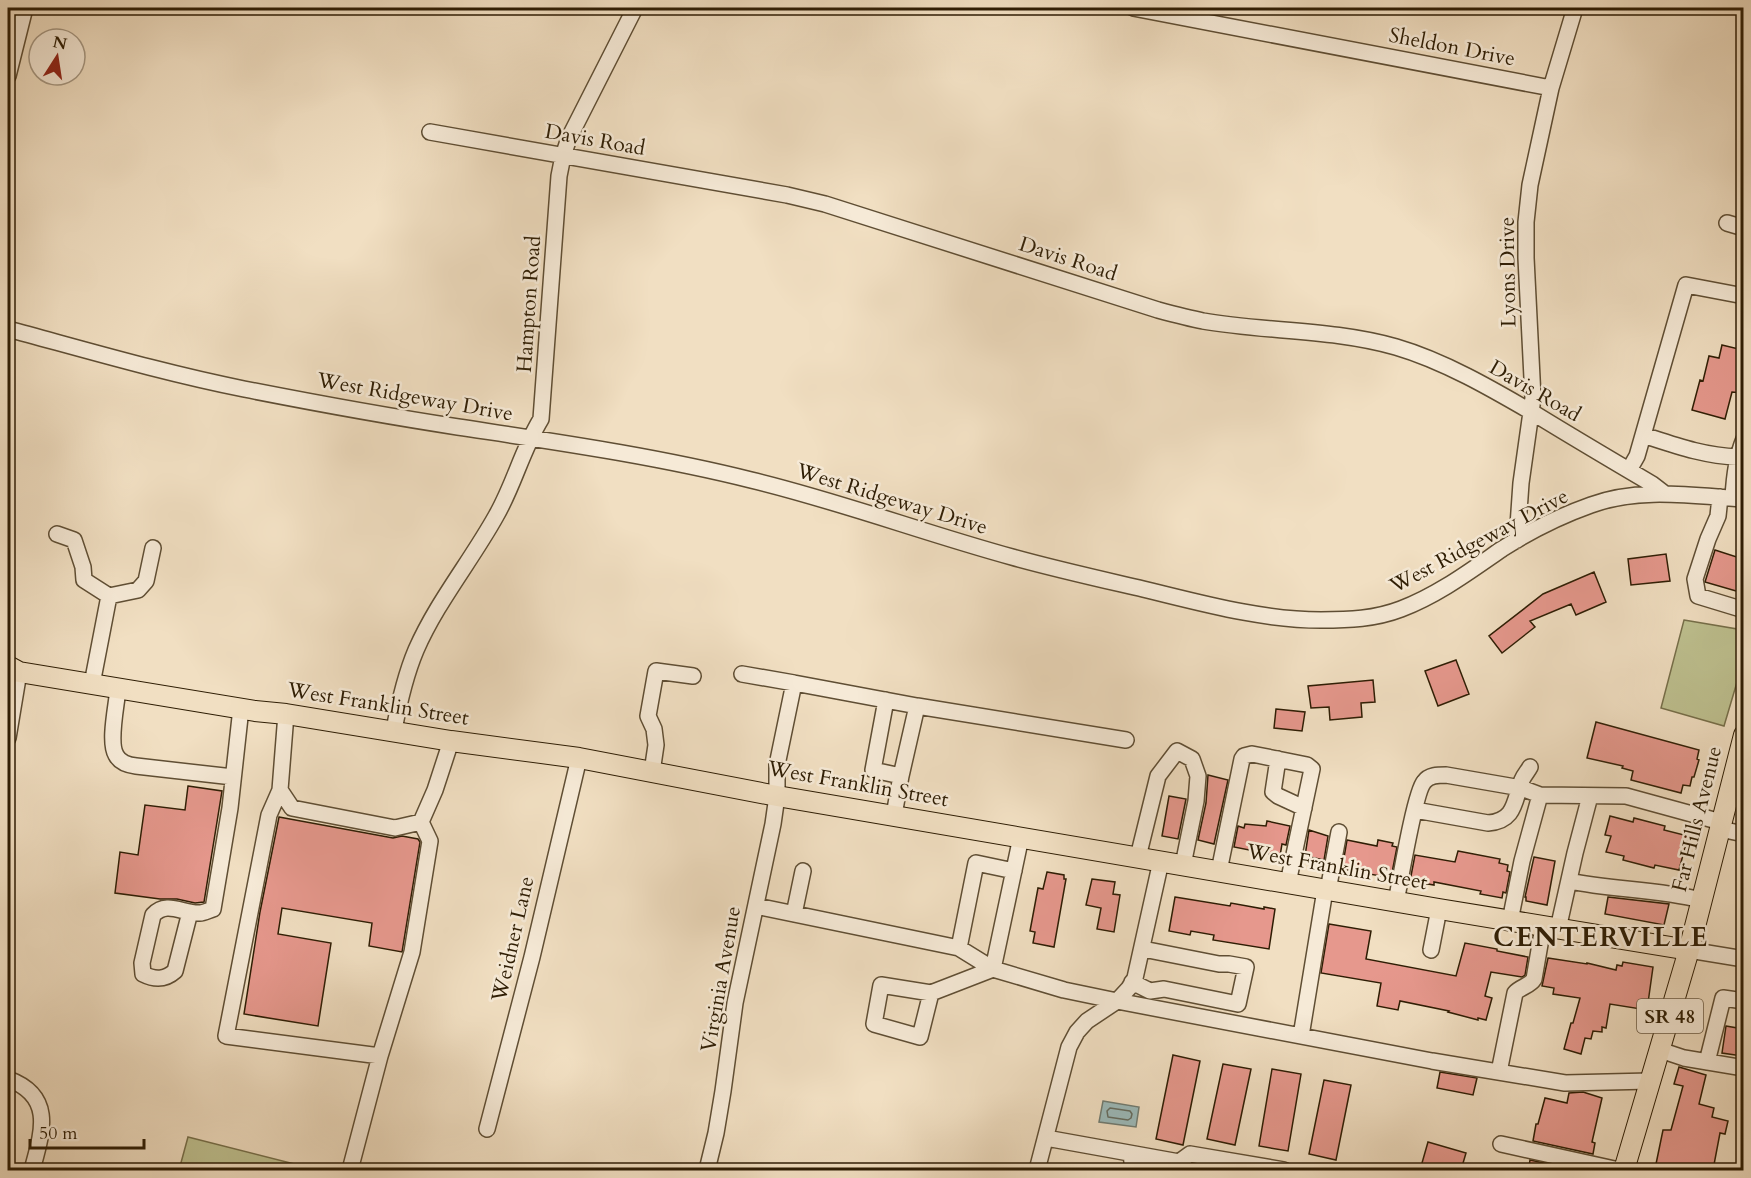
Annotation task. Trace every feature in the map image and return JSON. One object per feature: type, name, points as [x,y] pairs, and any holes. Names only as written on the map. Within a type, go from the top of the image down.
[{"type":"main road","name":"West Franklin Street","points":[[11,671],[394,730],[451,741],[579,758],[777,796],[1689,950]]},
{"type":"main road","name":"Far Hills Avenue","points":[[1689,950],[1743,735]]},
{"type":"main road","name":"SR 48","points":[[1624,1170],[1689,950]]},
{"type":"street","points":[[8,76],[25,8]]},
{"type":"street","name":"Hampton Road","points":[[394,730],[403,689],[416,651],[460,572],[497,514],[530,438],[541,420],[559,176],[563,156],[569,138],[635,8]]},
{"type":"street","name":"Sheldon Drive","points":[[1133,8],[1551,88]]},
{"type":"street","name":"Lyons Drive","points":[[1517,540],[1521,483],[1533,398],[1526,258],[1530,185],[1551,88],[1575,8]]},
{"type":"street","name":"Davis Road","points":[[430,132],[787,195],[825,204],[1158,310],[1203,321],[1328,334],[1396,347],[1422,356],[1483,384],[1629,470],[1665,494]]},
{"type":"street","points":[[1726,223],[1743,228]]},
{"type":"street","points":[[1629,470],[1637,456],[1686,285],[1743,296]]},
{"type":"street","name":"West Ridgeway Drive","points":[[8,329],[179,375],[453,426],[698,467],[758,482],[1011,557],[1204,604],[1263,615],[1315,620],[1379,616],[1428,597],[1517,540],[1550,522],[1594,503],[1615,498],[1665,494],[1732,498]]},
{"type":"street","points":[[1643,435],[1696,452],[1738,457]]},
{"type":"street","points":[[1743,439],[1732,498],[1718,516],[1695,579],[1698,596],[1743,610]]},
{"type":"street","points":[[57,534],[74,540],[83,567],[84,580],[110,596],[138,591],[146,581],[153,548]]},
{"type":"street","points":[[92,684],[110,596]]},
{"type":"street","points":[[8,738],[11,671]]},
{"type":"street","points":[[652,772],[656,745],[654,729],[648,716],[656,671],[693,676]]},
{"type":"street","points":[[742,674],[917,706],[1126,740]]},
{"type":"street","name":"Virginia Avenue","points":[[707,1170],[716,1133],[735,1003],[773,824],[777,796],[777,765],[794,683]]},
{"type":"street","points":[[118,688],[112,744],[116,755],[124,764],[233,777]]},
{"type":"street","points":[[886,700],[873,770],[902,776]]},
{"type":"street","points":[[894,815],[917,706]]},
{"type":"street","points":[[190,912],[175,971],[170,976],[160,979],[150,978],[143,974],[142,963],[153,915],[163,908],[171,908],[201,914],[213,909],[241,708]]},
{"type":"street","points":[[286,714],[280,790],[269,815],[226,1036],[380,1056]]},
{"type":"street","points":[[350,1170],[380,1056],[412,951],[430,841],[421,822],[435,790],[451,741]]},
{"type":"street","points":[[1138,857],[1158,776],[1177,751],[1192,759],[1198,776],[1196,801],[1183,865]]},
{"type":"street","points":[[1219,871],[1242,759],[1252,754],[1311,766],[1312,775],[1288,883]]},
{"type":"street","name":"Weidner Lane","points":[[487,1129],[532,957],[579,758]]},
{"type":"street","points":[[1278,759],[1273,792],[1304,808]]},
{"type":"street","points":[[1415,810],[1488,823],[1497,821],[1508,815],[1517,799],[1522,780],[1530,767]]},
{"type":"street","points":[[1396,902],[1422,784],[1431,777],[1446,775],[1521,788],[1540,795],[1626,796],[1743,834]]},
{"type":"street","points":[[280,790],[292,808],[395,828],[421,822]]},
{"type":"street","points":[[1510,921],[1522,861],[1540,795]]},
{"type":"street","points":[[1499,1072],[1515,993],[1534,979],[1550,928],[1569,881],[1590,796]]},
{"type":"street","points":[[1301,1036],[1339,832]]},
{"type":"street","points":[[993,969],[1021,837]]},
{"type":"street","points":[[1037,1170],[1069,1047],[1077,1032],[1087,1021],[1117,1001],[1132,982],[1143,949],[1161,861]]},
{"type":"street","points":[[959,948],[976,863],[1014,871]]},
{"type":"street","points":[[794,914],[803,871]]},
{"type":"street","points":[[1569,881],[1602,887],[1675,894],[1701,900]]},
{"type":"street","points":[[756,906],[959,948],[993,969],[1064,990],[1117,1001],[1432,1061],[1565,1083],[1650,1081]]},
{"type":"street","points":[[1431,950],[1438,909]]},
{"type":"street","points":[[1132,982],[1150,991],[1164,989],[1238,1004],[1246,967],[1143,949]]},
{"type":"street","points":[[1689,950],[1743,959]]},
{"type":"street","points":[[931,993],[993,969]]},
{"type":"street","points":[[1707,1062],[1723,998],[1743,1001]]},
{"type":"street","points":[[1660,1050],[1684,1058],[1743,1068]]},
{"type":"street","points":[[8,1078],[27,1090],[40,1109],[42,1132],[32,1170]]},
{"type":"street","points":[[1046,1138],[1179,1162],[1190,1154],[1284,1170]]},
{"type":"street","points":[[1501,1144],[1619,1170]]},
{"type":"street","points":[[1131,1154],[1133,1170]]},
{"type":"green space","points":[[1684,620],[1743,630],[1743,662],[1724,726],[1661,708]]},
{"type":"green space","points":[[188,1137],[318,1170],[179,1170]]},
{"type":"water","points":[[1103,1101],[1139,1107],[1136,1127],[1099,1122]]},
{"type":"building","points":[[1722,345],[1743,350],[1743,393],[1732,392],[1725,419],[1692,410],[1709,356],[1719,358]]},
{"type":"building","points":[[1715,550],[1743,559],[1743,593],[1705,582]]},
{"type":"building","points":[[1666,554],[1670,581],[1631,585],[1628,559]]},
{"type":"building","points":[[1594,572],[1606,602],[1576,615],[1571,604],[1530,621],[1535,627],[1502,653],[1489,636],[1543,594]]},
{"type":"building","points":[[1456,660],[1469,694],[1438,706],[1425,671]]},
{"type":"building","points":[[1373,680],[1375,702],[1361,703],[1362,717],[1330,720],[1329,707],[1311,708],[1308,686]]},
{"type":"building","points":[[1276,709],[1305,712],[1302,731],[1274,728]]},
{"type":"building","points":[[1596,722],[1699,750],[1697,759],[1699,760],[1690,786],[1683,785],[1681,793],[1631,780],[1633,771],[1622,768],[1623,766],[1587,758]]},
{"type":"building","points":[[1208,775],[1228,780],[1214,844],[1198,840],[1206,803]]},
{"type":"building","points":[[188,786],[222,791],[204,902],[195,903],[115,893],[120,852],[138,855],[145,805],[185,810]]},
{"type":"building","points":[[1169,796],[1186,799],[1178,839],[1162,836]]},
{"type":"building","points":[[1610,816],[1633,822],[1634,818],[1665,826],[1664,830],[1688,836],[1679,870],[1655,865],[1654,868],[1623,860],[1624,856],[1606,852],[1611,836],[1605,835]]},
{"type":"building","points":[[279,817],[393,838],[402,836],[418,839],[420,842],[402,952],[369,946],[372,923],[282,908],[278,934],[331,943],[318,1026],[244,1014],[260,912]]},
{"type":"building","points":[[1267,821],[1290,826],[1286,845],[1282,844],[1280,856],[1234,847],[1238,826],[1244,828],[1245,824],[1266,826]]},
{"type":"building","points":[[1309,830],[1328,836],[1324,860],[1305,856]]},
{"type":"building","points":[[1347,840],[1377,846],[1378,840],[1393,843],[1392,846],[1397,847],[1391,878],[1342,869]]},
{"type":"building","points":[[1458,851],[1500,859],[1499,863],[1508,865],[1507,871],[1510,872],[1506,893],[1503,892],[1502,898],[1480,894],[1481,891],[1434,882],[1434,885],[1410,881],[1415,855],[1455,862]]},
{"type":"building","points":[[1534,857],[1555,861],[1547,905],[1526,901]]},
{"type":"building","points":[[1047,872],[1064,875],[1066,879],[1054,947],[1033,943],[1035,932],[1030,931],[1038,888],[1043,889]]},
{"type":"building","points":[[1092,879],[1115,882],[1113,894],[1120,895],[1114,932],[1097,929],[1101,908],[1086,905]]},
{"type":"building","points":[[1175,897],[1230,906],[1231,903],[1275,909],[1269,949],[1213,940],[1214,935],[1191,931],[1190,935],[1169,931]]},
{"type":"building","points":[[1608,897],[1669,904],[1664,925],[1605,914]]},
{"type":"building","points":[[1329,924],[1371,931],[1366,959],[1456,976],[1465,943],[1528,957],[1525,975],[1522,977],[1491,972],[1485,996],[1492,998],[1486,1020],[1400,1001],[1398,1010],[1377,1006],[1381,983],[1321,973]]},
{"type":"building","points":[[1548,958],[1587,963],[1616,970],[1617,965],[1622,966],[1623,962],[1653,967],[1647,1010],[1610,1004],[1606,1028],[1602,1027],[1602,1032],[1593,1031],[1591,1039],[1585,1038],[1581,1054],[1564,1049],[1580,998],[1553,994],[1554,988],[1542,986]]},
{"type":"building","points":[[1726,1026],[1743,1029],[1742,1056],[1722,1053]]},
{"type":"building","points":[[1173,1055],[1200,1061],[1183,1145],[1156,1139]]},
{"type":"building","points":[[1223,1064],[1251,1069],[1235,1145],[1207,1139]]},
{"type":"building","points":[[1679,1067],[1706,1075],[1699,1104],[1714,1108],[1712,1117],[1728,1121],[1725,1134],[1720,1133],[1713,1170],[1682,1170],[1656,1164],[1663,1130],[1671,1130],[1683,1086],[1674,1084]]},
{"type":"building","points":[[1272,1069],[1301,1074],[1288,1151],[1259,1146]]},
{"type":"building","points":[[1440,1072],[1477,1078],[1473,1095],[1437,1088]]},
{"type":"building","points":[[1324,1080],[1351,1085],[1336,1160],[1309,1154]]},
{"type":"building","points":[[1583,1092],[1602,1098],[1592,1142],[1595,1143],[1593,1154],[1533,1141],[1545,1098],[1567,1103],[1569,1093]]},
{"type":"building","points":[[1428,1142],[1466,1153],[1461,1170],[1420,1170]]},
{"type":"building","points":[[1530,1160],[1576,1170],[1546,1170],[1529,1167]]},
{"type":"district","name":"CENTERVILLE","points":[[1601,937]]}]
